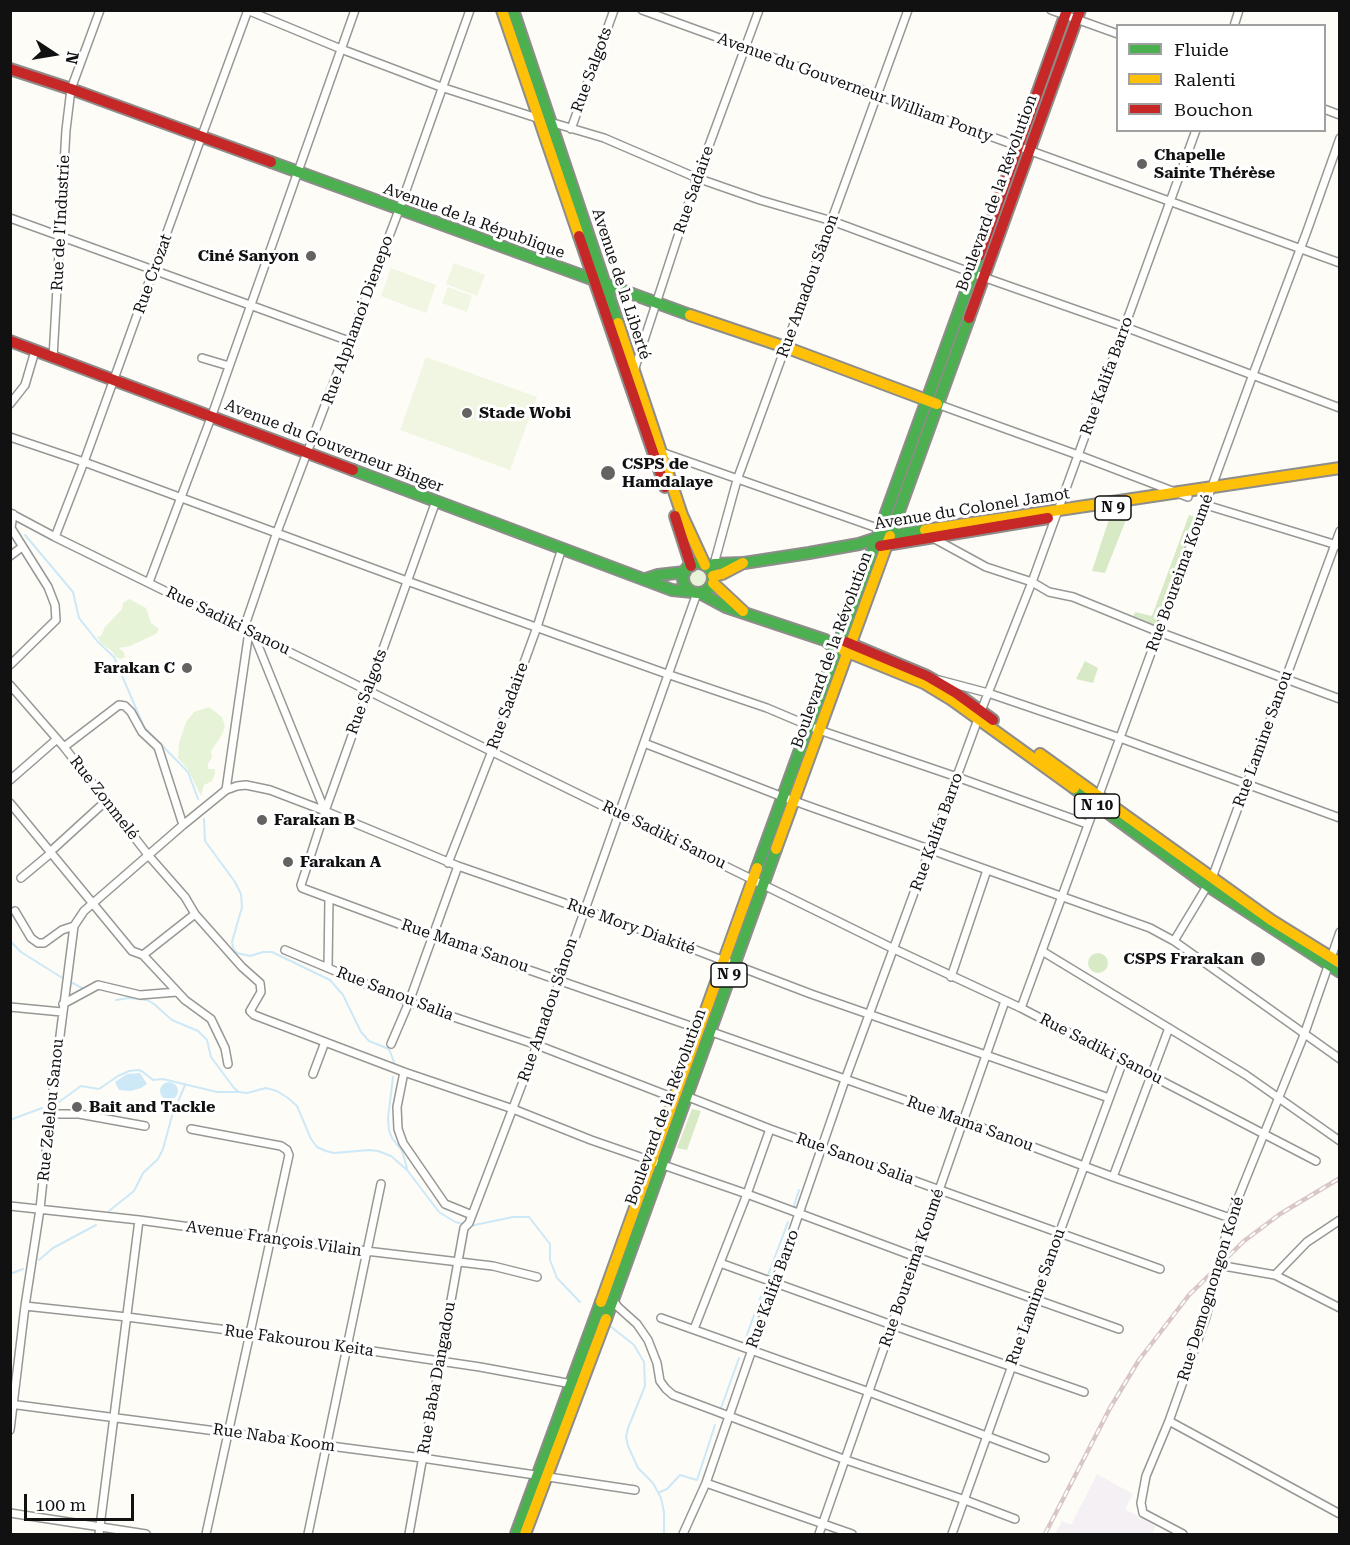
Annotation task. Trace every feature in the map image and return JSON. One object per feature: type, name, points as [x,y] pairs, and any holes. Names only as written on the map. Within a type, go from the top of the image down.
[{"type":"main road","name":"Avenue de la Liberté","points":[[502,10],[545,120]]},
{"type":"main road","name":"Avenue de la Liberté","points":[[513,10],[545,120],[600,283],[688,569]]},
{"type":"main road","name":"Boulevard de la Révolution","points":[[609,1296],[656,1162],[674,1098],[704,1030],[758,882],[794,801],[888,541],[932,402],[1072,14]]},
{"type":"main road","name":"Avenue de la République","points":[[10,69],[71,89],[656,304],[785,347],[932,402]]},
{"type":"main road","name":"Avenue de la Liberté","points":[[600,283],[634,371],[684,522],[711,571]]},
{"type":"main road","name":"Avenue du Gouverneur Binger","points":[[10,341],[212,415],[672,590],[697,593],[745,614],[837,643]]},
{"type":"main road","name":"Boulevard de la Révolution","points":[[758,882],[783,796],[837,643],[876,538],[932,402]]},
{"type":"main road","name":"Avenue du Colonel Jamot","points":[[1055,513],[1188,497],[1211,490],[1340,468]]},
{"type":"main road","name":"Avenue du Colonel Jamot","points":[[711,571],[722,574],[744,563],[859,544],[876,538],[888,541],[1176,492],[1211,490],[1340,474]]},
{"type":"main road","points":[[646,579],[688,569],[698,564],[711,571],[709,589],[697,593],[685,586],[688,569]]},
{"type":"main road","name":"Avenue du Gouverneur Binger","points":[[711,571],[745,614]]},
{"type":"main road","name":"N 10","points":[[837,643],[927,676],[956,693],[980,715],[1096,801],[1210,882],[1333,962],[1340,972]]},
{"type":"main road","name":"N 10","points":[[849,647],[924,683],[980,715]]},
{"type":"main road","name":"Boulevard de la Révolution","points":[[656,1162],[686,1096],[704,1030]]},
{"type":"main road","name":"N 9","points":[[525,1534],[541,1476],[572,1384],[609,1296]]},
{"type":"main road","name":"N 9","points":[[516,1534],[541,1476],[609,1296]]},
{"type":"street","name":"Rue de l'Industrie","points":[[53,358],[66,130],[71,89],[100,10]]},
{"type":"street","points":[[149,582],[212,415],[355,10]]},
{"type":"street","name":"Rue Alphamoi Dienepo","points":[[226,790],[249,631],[277,532],[399,210],[441,87],[471,10]]},
{"type":"street","name":"Rue Salgots","points":[[571,129],[614,10]]},
{"type":"street","name":"Avenue du Gouverneur William Ponty","points":[[642,10],[1340,263]]},
{"type":"street","name":"Rue Sadaire","points":[[634,371],[697,178],[759,10]]},
{"type":"street","name":"Rue Amadou Sânon","points":[[711,571],[737,480],[909,10]]},
{"type":"street","points":[[1052,10],[1072,14],[1116,33]]},
{"type":"street","points":[[248,11],[341,50],[441,87],[604,138],[697,178],[760,200],[832,221],[1340,408]]},
{"type":"street","name":"Rue Crozat","points":[[55,537],[115,379],[248,11]]},
{"type":"street","name":"Rue Kalifa Barro","points":[[683,1534],[706,1483],[751,1350],[801,1214],[845,1080],[988,693],[1032,582],[1055,513],[1195,132]]},
{"type":"street","name":"Rue Boureima Koumé","points":[[1021,1008],[1340,138]]},
{"type":"street","points":[[10,218],[349,342]]},
{"type":"street","points":[[10,404],[25,385],[35,351]]},
{"type":"street","points":[[202,358],[229,366]]},
{"type":"street","points":[[932,402],[1188,497]]},
{"type":"street","points":[[10,437],[1087,825]]},
{"type":"street","points":[[661,452],[737,480],[876,538]]},
{"type":"street","name":"Rue Salgots","points":[[301,885],[325,811],[436,501]]},
{"type":"street","points":[[1206,505],[1337,545]]},
{"type":"street","points":[[10,665],[56,620],[55,605],[48,587],[11,528],[12,514]]},
{"type":"street","name":"Rue Sadiki Sanou","points":[[12,514],[894,950],[1021,1008],[1316,1161]]},
{"type":"street","name":"Rue Lamine Sanou","points":[[1174,942],[1210,882],[1284,678],[1337,545],[1340,531]]},
{"type":"street","points":[[928,533],[986,567],[1032,582],[1049,592],[1073,597],[1159,632],[1340,699]]},
{"type":"street","points":[[10,556],[22,548]]},
{"type":"street","name":"Rue Sadaire","points":[[448,863],[537,627],[562,548]]},
{"type":"street","name":"Rue Amadou Sânon","points":[[466,1226],[537,1045],[697,593]]},
{"type":"street","points":[[249,631],[325,811]]},
{"type":"street","points":[[927,676],[988,693],[1120,738],[1340,818]]},
{"type":"street","name":"Rue Zonmelé","points":[[10,685],[107,800],[149,856],[185,897],[195,914],[242,967],[261,984],[261,992],[250,1011],[252,1014],[325,1042]]},
{"type":"street","points":[[64,747],[119,705],[125,706],[142,732],[158,747],[183,825]]},
{"type":"street","points":[[10,780],[57,739]]},
{"type":"street","points":[[644,743],[794,801],[1150,928],[1174,942],[1340,1059]]},
{"type":"street","name":"Rue Mory Diakité","points":[[226,790],[237,786],[260,787],[325,811],[448,863],[1109,1098]]},
{"type":"street","points":[[15,911],[31,938],[38,943],[44,943],[62,930],[74,926],[78,918],[93,903],[226,790]]},
{"type":"street","points":[[21,878],[107,800]]},
{"type":"street","points":[[10,803],[132,951],[143,955],[177,992],[211,1019],[225,1048],[228,1064]]},
{"type":"street","points":[[391,1044],[434,936],[458,866]]},
{"type":"street","points":[[951,977],[987,870]]},
{"type":"street","name":"Rue Mama Sanou","points":[[301,885],[304,890],[329,899],[964,1120],[1113,1177],[1230,1218]]},
{"type":"street","points":[[328,968],[329,899]]},
{"type":"street","points":[[143,955],[195,914]]},
{"type":"street","name":"Rue Zelelou Sanou","points":[[10,1430],[25,1306],[40,1209],[74,926]]},
{"type":"street","name":"Rue Demognongon Koné","points":[[1183,1534],[1143,1513],[1141,1503],[1146,1476],[1169,1421],[1206,1317],[1230,1218],[1333,962],[1340,932]]},
{"type":"street","name":"Rue Sanou Salia","points":[[285,950],[409,1002],[537,1045],[674,1098]]},
{"type":"street","points":[[1041,951],[1256,1081],[1340,1141]]},
{"type":"street","points":[[10,1007],[63,1008],[98,985],[140,995],[177,992]]},
{"type":"street","name":"Rue Boureima Koumé","points":[[819,1534],[1005,1001]]},
{"type":"street","points":[[1113,1177],[1169,1028]]},
{"type":"street","points":[[313,1074],[325,1042],[1119,1329]]},
{"type":"street","name":"Rue Lamine Sanou","points":[[952,1534],[1123,1061]]},
{"type":"street","points":[[404,1072],[397,1107],[398,1129],[403,1143],[445,1204],[471,1215]]},
{"type":"street","name":"Rue Sanou Salia","points":[[686,1096],[770,1129],[1160,1269]]},
{"type":"street","points":[[50,1114],[79,1114],[145,1126]]},
{"type":"street","points":[[191,1129],[281,1146],[287,1150],[289,1155],[206,1534]]},
{"type":"street","points":[[694,1329],[770,1129]]},
{"type":"street","points":[[309,1534],[381,1184]]},
{"type":"street","name":"Avenue François Vilain","points":[[10,1206],[139,1220],[501,1268],[537,1277]]},
{"type":"street","points":[[100,1531],[139,1220]]},
{"type":"street","points":[[1275,1275],[1307,1242],[1340,1221]]},
{"type":"street","name":"Rue Baba Dangadou","points":[[409,1534],[457,1263],[466,1226]]},
{"type":"street","points":[[720,1263],[1084,1392]]},
{"type":"street","points":[[1218,1265],[1275,1275],[1340,1308]]},
{"type":"street","points":[[609,1296],[638,1324],[648,1340],[657,1363],[660,1381],[673,1395],[846,1460],[1015,1519]]},
{"type":"street","name":"Rue Fakourou Keita","points":[[25,1306],[251,1333],[572,1384]]},
{"type":"street","points":[[661,1317],[1045,1458]]},
{"type":"street","name":"Rue Naba Koom","points":[[12,1404],[422,1458],[635,1490]]},
{"type":"street","points":[[1169,1421],[1340,1514]]},
{"type":"street","points":[[706,1483],[852,1534]]},
{"type":"street","points":[[10,1513],[100,1531],[146,1534]]},
{"type":"shaded area","points":[[1097,1474],[1133,1494],[1125,1509],[1156,1526],[1152,1534],[1055,1534],[1062,1521],[1071,1525]]},
{"type":"green space","points":[[454,263],[485,275],[477,296],[446,284]]},
{"type":"green space","points":[[391,268],[436,285],[426,313],[381,296]]},
{"type":"green space","points":[[448,287],[472,296],[467,312],[442,303]]},
{"type":"green space","name":"Stade Wobi","points":[[426,357],[537,397],[510,470],[400,430]]},
{"type":"green space","points":[[1189,515],[1200,519],[1157,630],[1132,619],[1135,612],[1152,616]]},
{"type":"green space","points":[[1127,517],[1105,573],[1092,571],[1109,519]]},
{"type":"green space","points":[[699,567],[707,570],[710,578],[707,586],[699,589],[691,586],[688,578],[691,570]]},
{"type":"green space","points":[[129,599],[146,608],[151,623],[159,629],[156,634],[130,646],[119,648],[124,652],[125,657],[121,659],[116,657],[97,637],[101,636],[105,627],[122,609],[123,603]]},
{"type":"green space","points":[[1085,661],[1098,668],[1093,683],[1076,679]]},
{"type":"green space","points":[[209,707],[222,717],[225,726],[211,751],[212,758],[208,763],[208,769],[215,769],[215,774],[212,781],[204,785],[201,796],[187,768],[178,758],[179,743],[186,722],[194,712]]},
{"type":"green space","points":[[1098,953],[1105,956],[1108,963],[1105,970],[1098,973],[1091,970],[1088,963],[1091,956]]},
{"type":"green space","points":[[692,1109],[701,1111],[687,1150],[677,1148]]},
{"type":"water","points":[[140,1073],[147,1084],[131,1091],[119,1090],[115,1082],[127,1074]]},
{"type":"water","points":[[165,1082],[173,1082],[178,1087],[176,1098],[165,1100],[160,1095],[160,1087]]},
{"type":"waterway","points":[[25,535],[73,592],[79,618],[98,642],[114,657],[144,727],[188,772],[198,799]]},
{"type":"waterway","points":[[204,819],[205,841],[241,894],[242,907],[232,942],[233,948],[237,953],[250,956],[272,952],[330,980],[343,995],[361,1032],[369,1041],[389,1049],[394,1062]]},
{"type":"waterway","points":[[10,941],[21,952],[64,979]]},
{"type":"waterway","points":[[69,981],[82,988]]},
{"type":"waterway","points":[[116,1000],[129,998],[147,1000],[172,1020],[198,1031],[207,1040],[211,1057],[239,1092],[247,1093],[266,1088],[277,1091],[288,1098],[297,1106],[311,1139],[317,1147],[326,1151],[334,1153],[369,1150],[391,1156],[407,1170],[439,1212],[455,1222],[464,1224]]},
{"type":"waterway","points":[[59,1102],[81,1086],[99,1089],[118,1076],[139,1070],[153,1080],[163,1079],[217,1092],[238,1092]]},
{"type":"waterway","points":[[393,1077],[388,1118],[389,1130],[402,1151],[407,1168]]},
{"type":"waterway","points":[[109,1211],[134,1191],[143,1173],[158,1159],[185,1085]]},
{"type":"waterway","points":[[10,1120],[42,1108]]},
{"type":"waterway","points":[[793,1209],[799,1190]]},
{"type":"waterway","points":[[470,1226],[513,1217],[529,1217],[550,1244],[550,1260],[557,1278],[580,1302]]},
{"type":"waterway","points":[[768,1275],[788,1222]]},
{"type":"waterway","points":[[39,1260],[53,1248],[96,1225]]},
{"type":"waterway","points":[[10,1274],[23,1269]]},
{"type":"waterway","points":[[745,1340],[764,1288]]},
{"type":"waterway","points":[[610,1326],[634,1345],[644,1362],[645,1386],[626,1437],[638,1468],[653,1483],[661,1498],[664,1512],[664,1534]]},
{"type":"waterway","points":[[721,1408],[739,1358]]},
{"type":"waterway","points":[[660,1492],[667,1489],[680,1475],[697,1480],[715,1425]]},
{"type":"railway","points":[[1045,1534],[1110,1408],[1139,1360],[1189,1295],[1244,1241],[1280,1214],[1340,1178]]},
{"type":"traffic: fast","points":[[513,10],[618,323]]},
{"type":"traffic: fast","points":[[271,162],[690,315]]},
{"type":"traffic: fast","points":[[709,568],[714,564],[744,563],[809,553],[859,544],[877,538],[979,256]]},
{"type":"traffic: fast","points":[[890,536],[969,318]]},
{"type":"traffic: fast","points":[[353,470],[672,590],[693,592]]},
{"type":"traffic: fast","points":[[757,868],[877,538],[925,530]]},
{"type":"traffic: fast","points":[[698,563],[704,564],[712,572],[713,578],[712,584],[704,592],[698,593],[692,592],[684,584],[683,578],[684,572],[692,564],[698,563]]},
{"type":"traffic: fast","points":[[646,579],[658,575],[685,572]]},
{"type":"traffic: fast","points":[[700,593],[726,607],[825,640],[835,648]]},
{"type":"traffic: fast","points":[[1074,788],[1208,886],[1340,972]]},
{"type":"traffic: fast","points":[[606,1319],[776,849]]},
{"type":"traffic: fast","points":[[516,1534],[601,1302]]},
{"type":"traffic: slow","points":[[502,10],[579,236]]},
{"type":"traffic: slow","points":[[690,315],[785,347],[937,404]]},
{"type":"traffic: slow","points":[[618,323],[682,515],[705,565]]},
{"type":"traffic: slow","points":[[925,530],[1340,468]]},
{"type":"traffic: slow","points":[[776,849],[890,536]]},
{"type":"traffic: slow","points":[[713,576],[743,563]]},
{"type":"traffic: slow","points":[[713,583],[743,611]]},
{"type":"traffic: slow","points":[[843,650],[924,683],[952,700],[1074,788]]},
{"type":"traffic: slow","points":[[1040,754],[1271,920],[1340,963]]},
{"type":"traffic: slow","points":[[601,1302],[757,868]]},
{"type":"traffic: slow","points":[[525,1534],[606,1319]]},
{"type":"traffic: jam","points":[[979,256],[1067,10]]},
{"type":"traffic: jam","points":[[969,318],[1080,10]]},
{"type":"traffic: jam","points":[[10,69],[271,162]]},
{"type":"traffic: jam","points":[[579,236],[665,487]]},
{"type":"traffic: jam","points":[[10,341],[353,470]]},
{"type":"traffic: jam","points":[[675,516],[691,566]]},
{"type":"traffic: jam","points":[[880,546],[1048,518]]},
{"type":"traffic: jam","points":[[846,642],[927,676],[956,693],[993,720]]},
{"type":"place","name":"Chapelle Sainte Thérèse","points":[[1142,164]]},
{"type":"place","name":"Ciné Sanyon","points":[[311,256]]},
{"type":"place","name":"Stade Wobi","points":[[467,413]]},
{"type":"place","name":"CSPS de Hamdalaye","points":[[608,473]]},
{"type":"place","name":"Farakan C","points":[[187,668]]},
{"type":"place","name":"Farakan B","points":[[262,820]]},
{"type":"place","name":"Farakan A","points":[[288,862]]},
{"type":"place","name":"CSPS Frarakan","points":[[1258,959]]},
{"type":"place","name":"Bait and Tackle","points":[[77,1107]]}]
